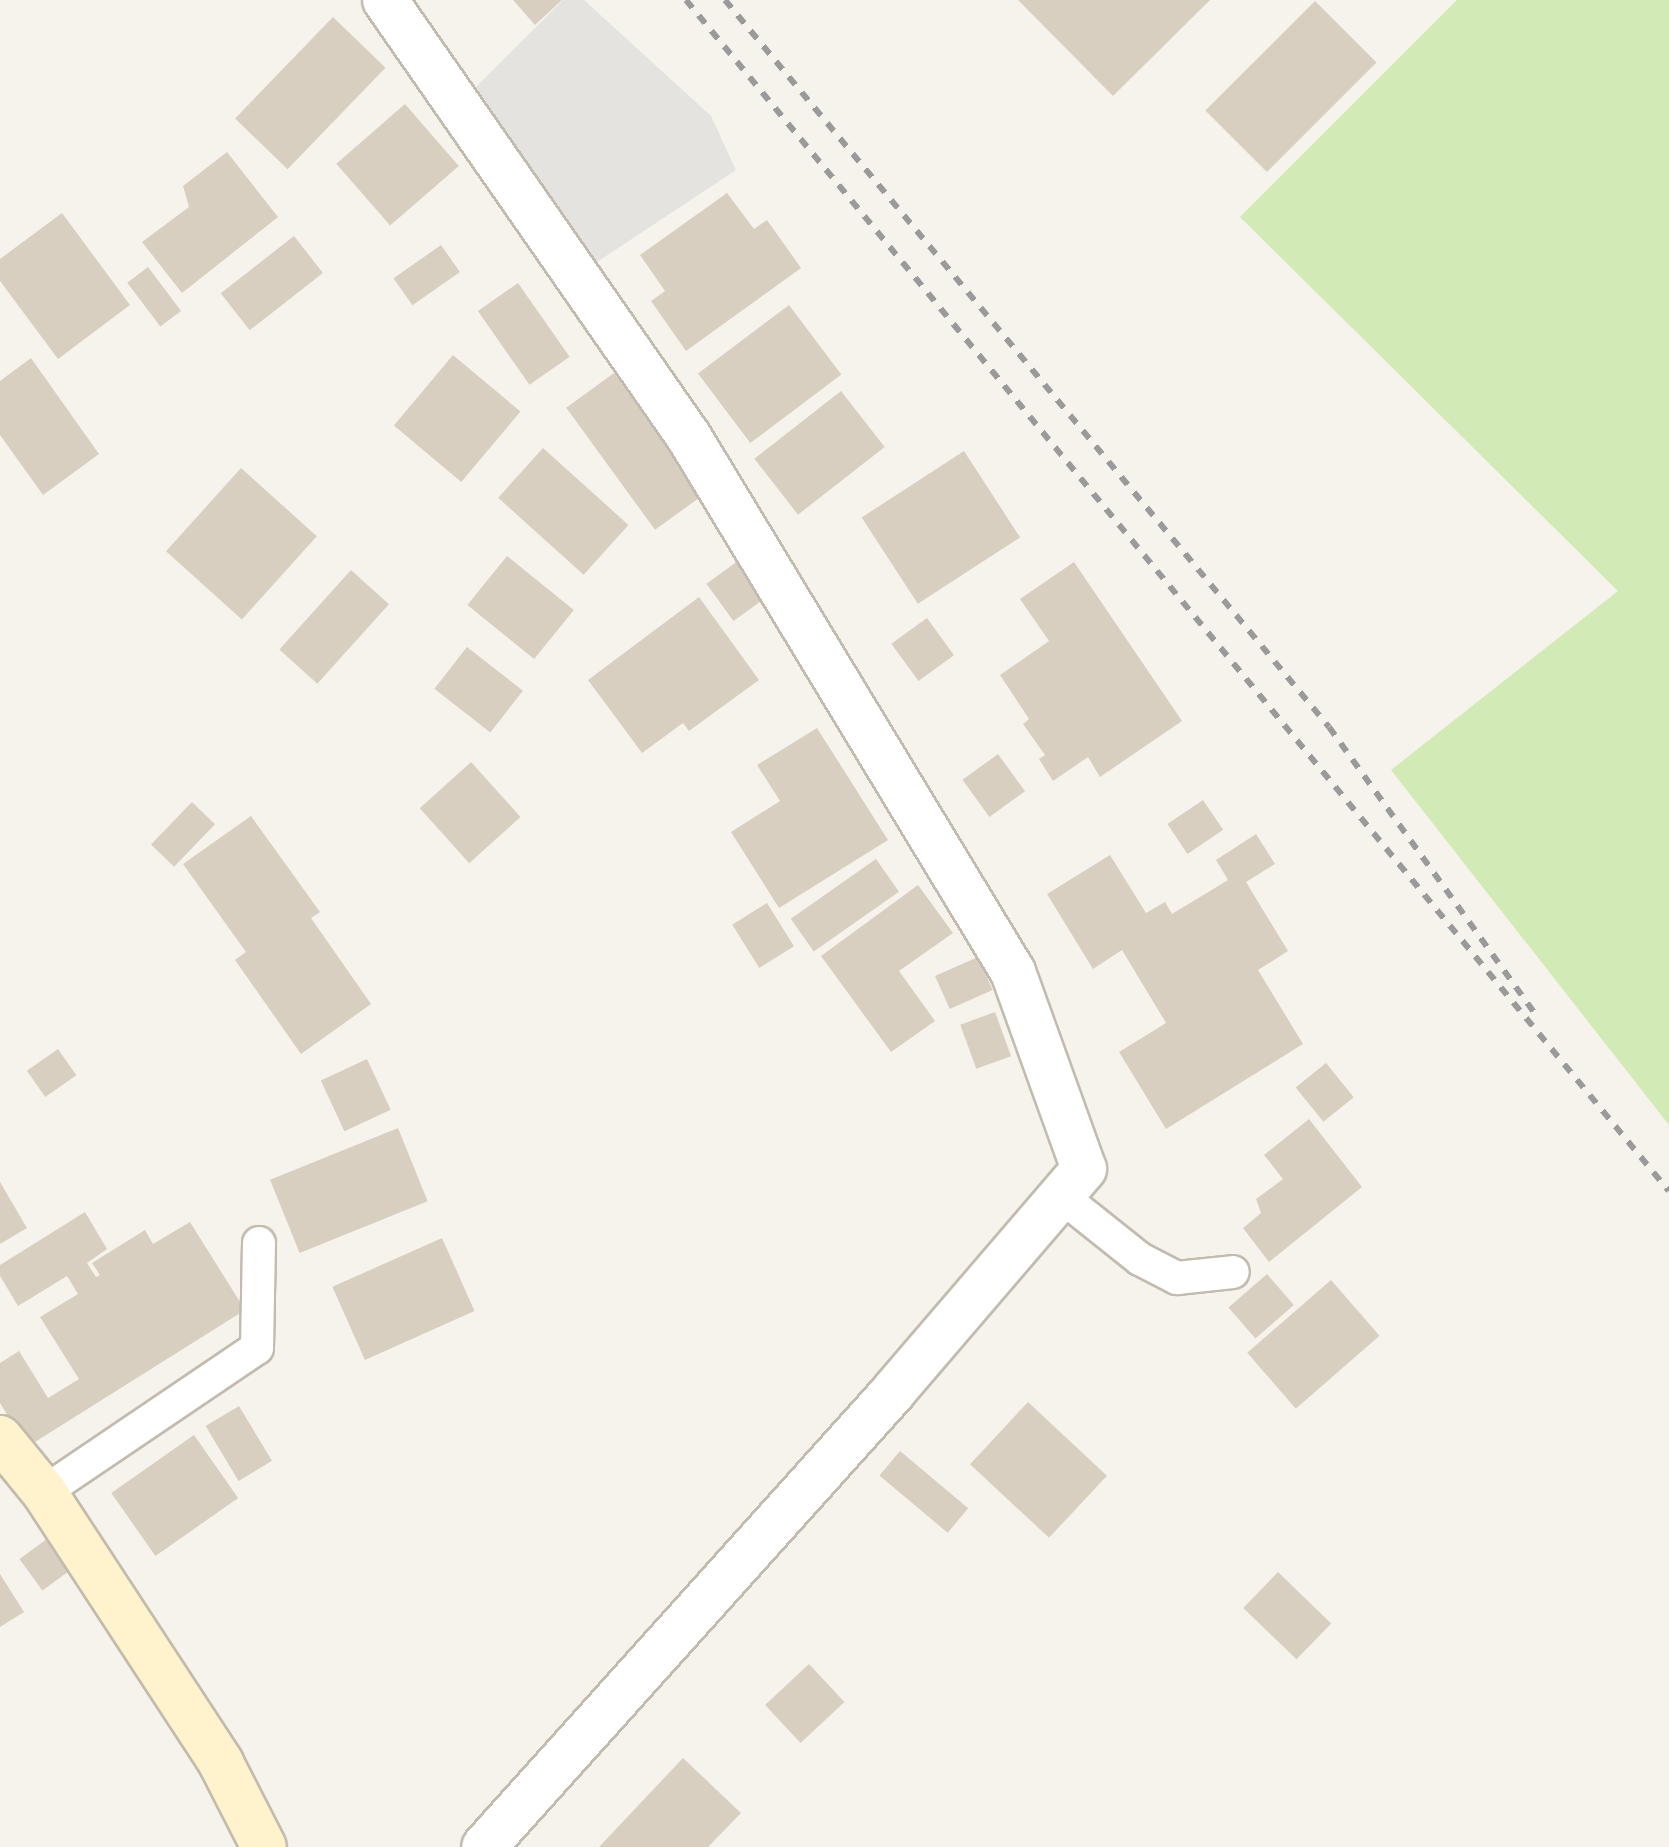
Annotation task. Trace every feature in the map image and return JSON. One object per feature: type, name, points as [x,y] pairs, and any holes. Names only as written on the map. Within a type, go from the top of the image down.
[{"type":"street","points":[[385,0],[689,437],[1013,972],[1084,1169],[894,1391],[484,1847]]},
{"type":"street","points":[[0,1438],[44,1492],[221,1763],[264,1847]]},
{"type":"lane","points":[[1061,1196],[1140,1259],[1177,1278],[1233,1272]]},
{"type":"lane","points":[[44,1492],[257,1348],[259,1243]]},
{"type":"green space","points":[[1457,0],[1669,0],[1669,1125],[1391,770],[1618,591],[1240,217]]},
{"type":"shaded area","points":[[563,0],[584,0],[711,116],[736,170],[594,264],[476,87]]},
{"type":"building","points":[[513,0],[562,0],[535,25]]},
{"type":"building","points":[[1018,0],[1210,0],[1113,96]]},
{"type":"building","points":[[1315,1],[1377,63],[1267,172],[1205,111]]},
{"type":"building","points":[[333,17],[386,68],[288,169],[235,118]]},
{"type":"building","points":[[405,104],[459,166],[390,226],[336,164]]},
{"type":"building","points":[[227,152],[278,217],[182,293],[142,242],[189,207],[183,186]]},
{"type":"building","points":[[727,193],[754,229],[767,220],[801,268],[686,351],[651,301],[665,291],[640,255]]},
{"type":"building","points":[[62,213],[130,305],[58,359],[0,281],[0,259]]},
{"type":"building","points":[[294,236],[323,273],[250,330],[221,293]]},
{"type":"building","points":[[441,245],[460,272],[412,305],[393,278]]},
{"type":"building","points":[[148,267],[181,311],[160,327],[127,283]]},
{"type":"building","points":[[518,283],[570,357],[529,385],[478,311]]},
{"type":"building","points":[[789,305],[841,374],[750,443],[698,374]]},
{"type":"building","points":[[453,355],[520,412],[461,482],[394,425]]},
{"type":"building","points":[[31,358],[99,454],[43,495],[0,435],[0,381]]},
{"type":"building","points":[[614,373],[703,495],[655,530],[566,408]]},
{"type":"building","points":[[841,391],[885,447],[798,515],[754,459]]},
{"type":"building","points":[[543,448],[628,525],[584,575],[498,498]]},
{"type":"building","points":[[964,451],[1020,537],[918,604],[862,517]]},
{"type":"building","points":[[241,468],[317,536],[242,619],[166,551]]},
{"type":"building","points":[[507,556],[574,610],[534,659],[467,605]]},
{"type":"building","points":[[742,558],[769,595],[733,621],[706,584]]},
{"type":"building","points":[[1074,562],[1182,721],[1100,777],[1088,757],[1053,781],[1039,759],[1045,755],[1023,724],[1029,719],[1000,675],[1049,641],[1020,599]]},
{"type":"building","points":[[351,570],[389,604],[317,684],[279,650]]},
{"type":"building","points":[[699,597],[759,680],[689,731],[683,723],[642,753],[588,680]]},
{"type":"building","points":[[927,618],[954,655],[918,681],[891,644]]},
{"type":"building","points":[[467,647],[523,691],[490,732],[434,689]]},
{"type":"building","points":[[817,728],[888,840],[779,908],[731,832],[780,801],[757,765]]},
{"type":"building","points":[[998,754],[1025,791],[989,817],[962,780]]},
{"type":"building","points":[[471,762],[521,817],[469,863],[420,808]]},
{"type":"building","points":[[1203,800],[1223,830],[1187,854],[1167,824]]},
{"type":"building","points":[[192,802],[215,824],[174,867],[151,844]]},
{"type":"building","points":[[251,816],[320,912],[311,918],[371,1004],[301,1054],[235,960],[246,952],[183,864]]},
{"type":"building","points":[[1256,834],[1275,864],[1246,882],[1288,951],[1258,970],[1303,1044],[1166,1129],[1119,1052],[1166,1023],[1122,950],[1093,969],[1047,894],[1110,855],[1146,913],[1165,902],[1172,914],[1228,880],[1216,860]]},
{"type":"building","points":[[876,859],[899,892],[814,951],[791,919]]},
{"type":"building","points":[[918,885],[953,933],[899,971],[935,1021],[891,1052],[821,956]]},
{"type":"building","points":[[767,903],[794,946],[759,968],[732,925]]},
{"type":"building","points":[[978,957],[993,990],[950,1009],[935,976]]},
{"type":"building","points":[[995,1012],[1011,1056],[976,1069],[960,1025]]},
{"type":"building","points":[[58,1049],[76,1075],[45,1097],[27,1071]]},
{"type":"building","points":[[367,1059],[391,1110],[344,1131],[321,1081]]},
{"type":"building","points":[[1326,1063],[1354,1097],[1323,1122],[1296,1088]]},
{"type":"building","points":[[1309,1119],[1362,1187],[1269,1262],[1243,1228],[1261,1213],[1256,1199],[1283,1179],[1264,1155]]},
{"type":"building","points":[[398,1128],[428,1201],[300,1253],[270,1180]]},
{"type":"building","points":[[0,1182],[27,1228],[0,1244]]},
{"type":"building","points":[[85,1212],[107,1249],[87,1263],[96,1277],[100,1275],[92,1263],[145,1230],[153,1244],[190,1222],[245,1310],[27,1447],[0,1403],[0,1363],[19,1351],[48,1398],[79,1379],[40,1317],[78,1294],[67,1276],[18,1306],[0,1276],[0,1265]]},
{"type":"building","points":[[442,1238],[475,1311],[365,1360],[332,1287]]},
{"type":"building","points":[[1267,1274],[1294,1305],[1255,1338],[1229,1307]]},
{"type":"building","points":[[1331,1280],[1380,1336],[1296,1409],[1247,1353]]},
{"type":"building","points":[[1028,1402],[1107,1476],[1049,1538],[970,1464]]},
{"type":"building","points":[[239,1406],[272,1461],[239,1481],[206,1426]]},
{"type":"building","points":[[194,1435],[238,1498],[155,1556],[111,1493]]},
{"type":"building","points":[[900,1451],[968,1508],[948,1533],[879,1476]]},
{"type":"building","points":[[51,1536],[74,1568],[42,1590],[19,1559]]},
{"type":"building","points":[[1278,1572],[1331,1623],[1296,1659],[1243,1608]]},
{"type":"building","points":[[0,1574],[24,1612],[0,1627]]},
{"type":"building","points":[[809,1664],[844,1702],[801,1743],[765,1705]]},
{"type":"building","points":[[683,1758],[741,1813],[708,1847],[599,1847]]},
{"type":"railway","points":[[686,0],[1669,1191]]},
{"type":"railway","points":[[725,0],[1329,727],[1538,1018]]}]
